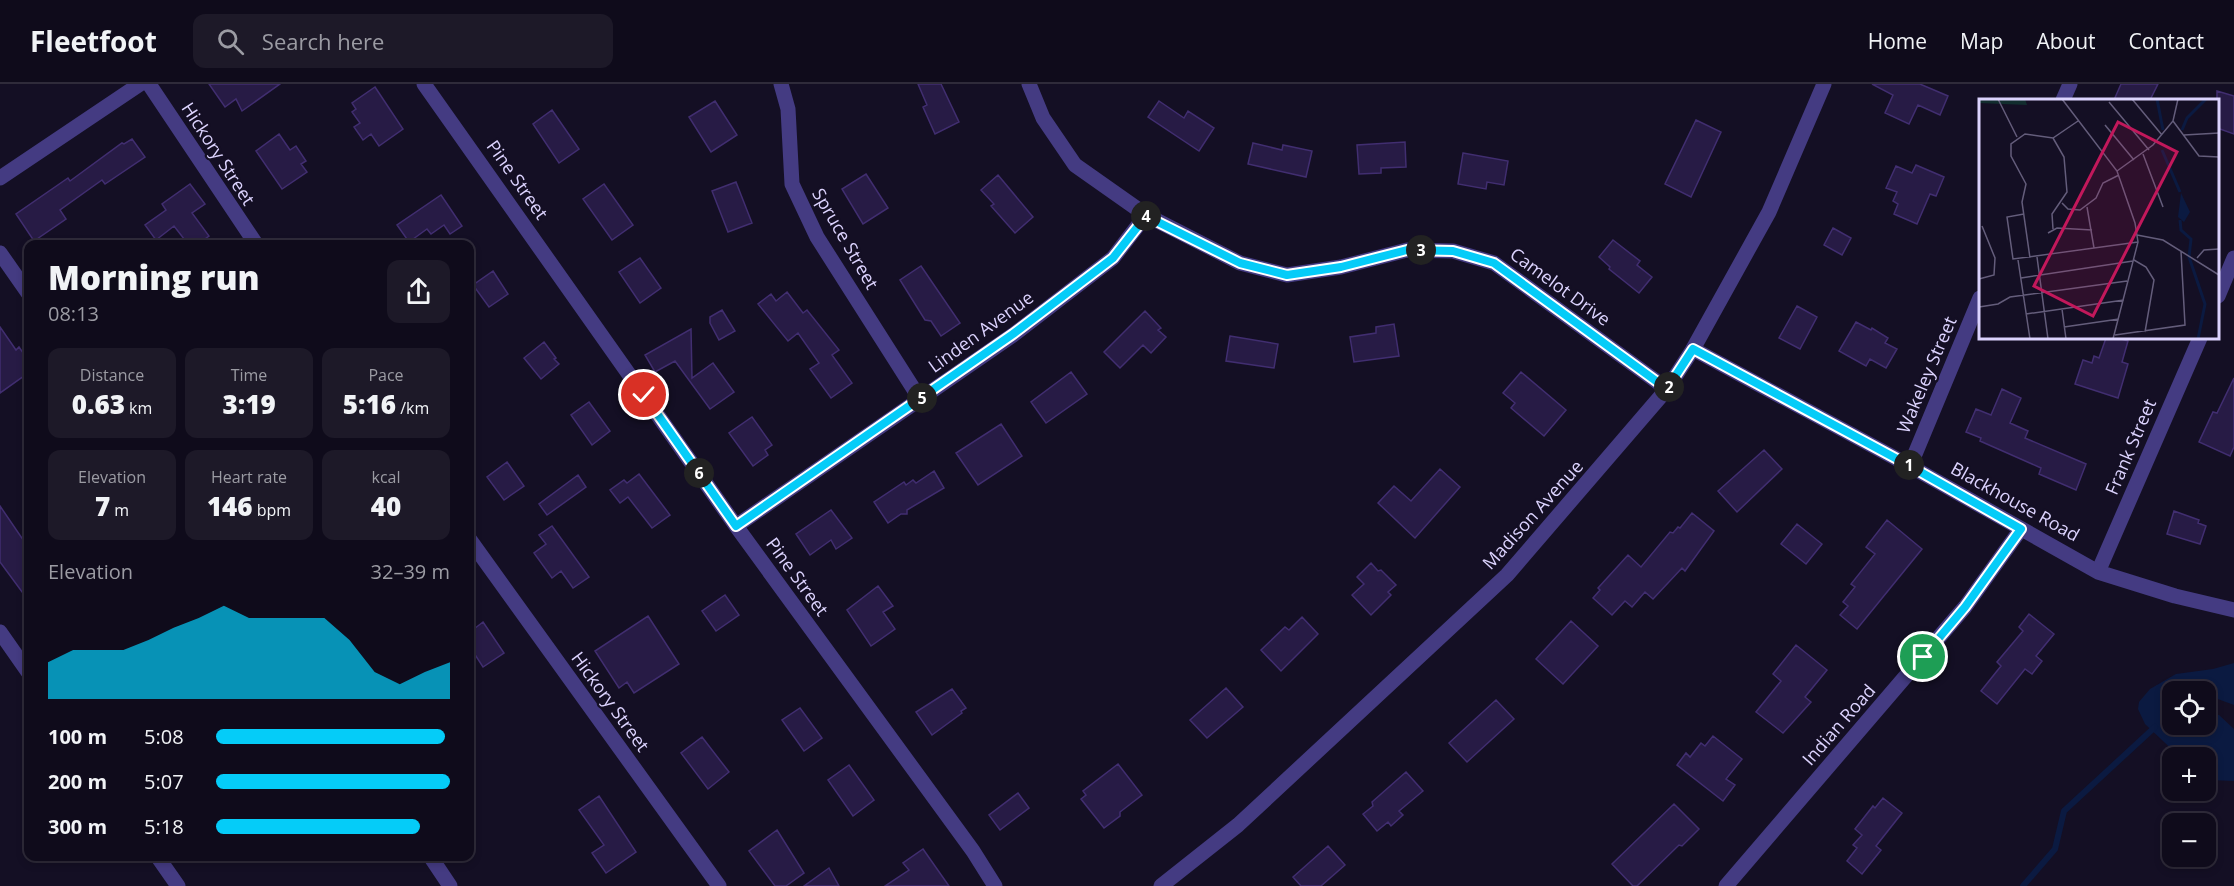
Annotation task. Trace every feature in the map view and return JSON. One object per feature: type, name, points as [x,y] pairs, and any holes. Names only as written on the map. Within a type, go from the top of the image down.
[{"type":"street","points":[[0,178],[140,84]]},
{"type":"street","name":"Hickory Street","points":[[149,84],[253,240]]},
{"type":"street","name":"Pine Street","points":[[424,84],[736,526],[973,851],[995,886]]},
{"type":"street","name":"Spruce Street","points":[[781,84],[788,109],[792,183],[817,237],[920,399]]},
{"type":"street","name":"Camelot Drive","points":[[1029,84],[1043,118],[1075,165],[1146,216],[1240,263],[1287,275],[1341,267],[1407,250],[1453,251],[1494,263],[1667,389]]},
{"type":"street","name":"Madison Avenue","points":[[1161,886],[1238,825],[1507,575],[1667,389],[1693,349],[1769,212],[1824,84]]},
{"type":"street","points":[[2063,99],[2070,84]]},
{"type":"street","name":"Linden Avenue","points":[[736,526],[1013,334],[1113,258],[1146,216]]},
{"type":"street","points":[[0,253],[24,287]]},
{"type":"street","points":[[2219,292],[2234,258]]},
{"type":"street","name":"Wakeley Street","points":[[1910,466],[1979,300]]},
{"type":"street","name":"Frank Street","points":[[2098,572],[2200,339]]},
{"type":"street","name":"Blackhouse Road","points":[[1693,349],[1910,466],[2098,572],[2175,596],[2234,610]]},
{"type":"street","name":"Indian Road","points":[[1726,886],[1965,607],[2021,529]]},
{"type":"street","name":"Hickory Street","points":[[474,546],[719,886]]},
{"type":"street","points":[[0,632],[24,666]]},
{"type":"street","points":[[160,861],[178,886]]},
{"type":"street","points":[[433,861],[450,886]]},
{"type":"water","points":[[2234,663],[2234,705],[2216,698],[2216,681],[2164,681],[2176,674],[2213,669]]},
{"type":"water","points":[[2162,682],[2162,735],[2216,735],[2216,714],[2234,729],[2234,781],[2216,780],[2216,747],[2169,747],[2145,724],[2138,709],[2139,702],[2150,689]]},
{"type":"building","points":[[209,84],[280,84],[242,111],[236,99],[225,107]]},
{"type":"building","points":[[918,84],[941,84],[959,122],[935,134],[923,107],[927,105]]},
{"type":"building","points":[[1872,84],[1920,84],[1948,96],[1940,115],[1918,105],[1909,124],[1885,113],[1893,95]]},
{"type":"building","points":[[2121,84],[2158,84],[2150,99],[2114,99]]},
{"type":"building","points":[[375,87],[403,129],[379,146],[371,134],[363,140],[354,127],[360,123],[352,112],[356,109],[352,103]]},
{"type":"building","points":[[2217,91],[2234,96],[2234,134],[2219,129],[2219,99],[2217,99]]},
{"type":"building","points":[[715,101],[737,135],[711,152],[689,117]]},
{"type":"building","points":[[1159,101],[1184,118],[1188,111],[1214,128],[1199,151],[1148,117]]},
{"type":"building","points":[[552,110],[579,149],[559,163],[533,124]]},
{"type":"building","points":[[1696,120],[1721,132],[1691,197],[1665,184]]},
{"type":"building","points":[[279,134],[290,150],[296,146],[306,161],[301,164],[307,172],[282,189],[256,151]]},
{"type":"building","points":[[132,139],[145,157],[105,184],[102,180],[60,210],[66,219],[33,240],[16,214],[68,178],[70,181],[122,143]]},
{"type":"building","points":[[1405,142],[1406,167],[1381,168],[1381,173],[1359,174],[1357,145]]},
{"type":"building","points":[[1253,143],[1282,150],[1283,145],[1312,151],[1306,177],[1248,164]]},
{"type":"building","points":[[1463,153],[1508,161],[1504,185],[1487,182],[1486,189],[1458,184]]},
{"type":"building","points":[[1916,165],[1944,177],[1936,196],[1930,194],[1917,224],[1894,214],[1898,204],[1893,201],[1897,192],[1886,188],[1896,166],[1912,173]]},
{"type":"building","points":[[866,174],[888,208],[863,224],[842,189]]},
{"type":"building","points":[[998,175],[1033,217],[1015,233],[991,206],[994,204],[981,190]]},
{"type":"building","points":[[736,182],[752,223],[728,232],[712,191]]},
{"type":"building","points":[[190,184],[205,204],[192,213],[209,236],[204,240],[185,240],[174,226],[156,240],[145,225],[166,210],[162,204]]},
{"type":"building","points":[[604,184],[633,225],[612,240],[583,199]]},
{"type":"building","points":[[441,195],[462,226],[450,234],[444,225],[431,234],[427,229],[412,240],[408,240],[397,225]]},
{"type":"building","points":[[1833,228],[1851,238],[1842,255],[1824,245]]},
{"type":"building","points":[[1613,240],[1640,261],[1637,265],[1652,277],[1639,293],[1609,269],[1610,267],[1599,257]]},
{"type":"building","points":[[640,258],[661,288],[640,303],[619,272]]},
{"type":"building","points":[[921,266],[960,323],[941,336],[931,321],[925,320],[900,280]]},
{"type":"building","points":[[493,271],[508,294],[489,307],[474,284]]},
{"type":"building","points":[[787,292],[803,313],[807,310],[839,350],[832,355],[852,383],[831,398],[810,369],[819,363],[798,333],[788,341],[758,304],[771,294],[776,301]]},
{"type":"building","points":[[1797,306],[1817,317],[1800,349],[1779,338]]},
{"type":"building","points":[[722,310],[735,331],[719,340],[710,323],[710,317]]},
{"type":"building","points":[[1145,311],[1161,328],[1158,330],[1166,337],[1151,353],[1143,345],[1120,368],[1104,352]]},
{"type":"building","points":[[1856,322],[1888,338],[1885,343],[1897,349],[1886,368],[1870,359],[1866,366],[1839,351]]},
{"type":"building","points":[[1394,324],[1399,356],[1354,362],[1350,337],[1376,333],[1376,327]]},
{"type":"building","points":[[0,327],[16,350],[19,347],[24,354],[24,376],[0,393]]},
{"type":"building","points":[[691,329],[692,378],[713,363],[734,392],[710,409],[675,361],[655,372],[645,355]]},
{"type":"building","points":[[1230,336],[1278,344],[1274,368],[1226,361]]},
{"type":"building","points":[[2106,339],[2128,341],[2122,362],[2128,364],[2118,398],[2075,384],[2083,360],[2092,363],[2094,356],[2099,358]]},
{"type":"building","points":[[544,342],[559,364],[541,379],[524,358]]},
{"type":"building","points":[[1071,372],[1087,394],[1046,423],[1031,402]]},
{"type":"building","points":[[1521,372],[1566,410],[1544,436],[1511,408],[1515,403],[1503,393]]},
{"type":"building","points":[[2234,378],[2234,447],[2230,456],[2199,442],[2213,412],[2217,413]]},
{"type":"building","points":[[2002,389],[2021,398],[2010,423],[2028,431],[2025,438],[2086,464],[2076,490],[2039,474],[2041,468],[1980,441],[1981,438],[1966,432],[1976,409],[1991,415]]},
{"type":"building","points":[[589,402],[610,431],[592,445],[571,415]]},
{"type":"building","points":[[752,417],[772,445],[765,450],[768,455],[753,466],[729,433]]},
{"type":"building","points":[[1001,424],[1022,456],[978,485],[956,453]]},
{"type":"building","points":[[1764,450],[1782,469],[1737,512],[1718,491]]},
{"type":"building","points":[[507,462],[524,486],[504,500],[487,477]]},
{"type":"building","points":[[1440,469],[1460,487],[1415,538],[1378,503],[1394,486],[1411,501]]},
{"type":"building","points":[[934,471],[944,488],[907,510],[907,514],[901,514],[888,523],[874,502],[904,482],[906,485],[913,480],[916,483]]},
{"type":"building","points":[[639,474],[670,515],[652,528],[628,497],[620,503],[610,490],[624,480],[627,483]]},
{"type":"building","points":[[578,475],[586,487],[547,515],[539,504]]},
{"type":"building","points":[[0,506],[24,541],[24,595],[0,562]]},
{"type":"building","points":[[831,510],[852,538],[836,549],[831,540],[810,555],[796,534]]},
{"type":"building","points":[[2174,511],[2199,520],[2198,523],[2206,526],[2200,544],[2167,534]]},
{"type":"building","points":[[1692,513],[1714,531],[1685,571],[1682,568],[1653,599],[1645,592],[1632,607],[1625,601],[1612,615],[1593,598],[1600,590],[1598,588],[1628,555],[1641,567],[1670,532],[1673,533],[1678,527],[1680,528]]},
{"type":"building","points":[[1887,520],[1922,549],[1857,629],[1840,615],[1848,606],[1843,602],[1855,587],[1851,584],[1875,554],[1866,547]]},
{"type":"building","points":[[1797,524],[1822,544],[1806,564],[1781,544]]},
{"type":"building","points":[[552,526],[589,577],[573,588],[561,571],[552,578],[534,553],[546,544],[539,535]]},
{"type":"building","points":[[1371,563],[1396,585],[1388,592],[1391,595],[1371,615],[1352,595],[1364,584],[1357,577]]},
{"type":"building","points":[[878,586],[893,606],[883,612],[895,629],[871,646],[847,610]]},
{"type":"building","points":[[725,595],[739,615],[716,631],[702,611]]},
{"type":"building","points":[[2029,614],[2054,634],[2036,656],[2042,661],[2032,674],[2025,669],[1997,704],[1981,691],[2001,666],[1997,662],[2023,631],[2019,627]]},
{"type":"building","points":[[648,616],[679,664],[634,693],[627,682],[619,688],[595,651]]},
{"type":"building","points":[[1302,617],[1318,634],[1281,671],[1261,650],[1285,627],[1289,630]]},
{"type":"building","points":[[1571,621],[1598,646],[1563,684],[1536,659]]},
{"type":"building","points":[[483,622],[504,653],[483,667],[474,653],[474,629]]},
{"type":"building","points":[[1796,645],[1827,670],[1805,697],[1811,702],[1783,733],[1756,712],[1781,681],[1773,674]]},
{"type":"building","points":[[1226,688],[1243,707],[1207,738],[1190,720]]},
{"type":"building","points":[[952,689],[966,708],[932,735],[916,712]]},
{"type":"building","points":[[1496,700],[1514,719],[1467,762],[1449,743]]},
{"type":"building","points":[[800,708],[822,738],[804,751],[782,720]]},
{"type":"building","points":[[1713,736],[1742,759],[1726,779],[1735,785],[1723,801],[1677,765],[1686,753],[1690,757],[1701,743],[1705,746]]},
{"type":"building","points":[[702,737],[729,772],[708,789],[681,753]]},
{"type":"building","points":[[1118,764],[1142,795],[1104,828],[1081,799],[1086,795],[1083,791]]},
{"type":"building","points":[[849,765],[874,800],[853,816],[828,780]]},
{"type":"building","points":[[1406,772],[1423,791],[1399,811],[1403,815],[1391,826],[1388,822],[1377,831],[1363,814],[1373,806],[1372,802]]},
{"type":"building","points":[[1018,793],[1029,808],[1000,830],[989,815]]},
{"type":"building","points":[[599,796],[636,852],[606,873],[592,853],[604,845],[579,810]]},
{"type":"building","points":[[1883,798],[1902,813],[1876,846],[1881,850],[1862,874],[1847,861],[1857,848],[1853,845],[1862,835],[1855,829],[1873,806],[1875,808]]},
{"type":"building","points":[[1674,804],[1699,829],[1637,886],[1633,886],[1612,864]]},
{"type":"building","points":[[777,830],[804,873],[786,886],[775,886],[749,851]]},
{"type":"building","points":[[1328,846],[1345,865],[1321,886],[1301,886],[1293,877]]},
{"type":"building","points":[[923,849],[949,886],[885,886],[909,870],[903,863]]},
{"type":"building","points":[[829,868],[839,886],[804,886]]},
{"type":"waterway","points":[[2023,886],[2055,849],[2064,811],[2155,727]]},
{"type":"route","points":[[644,395],[736,526],[1013,334],[1113,258],[1146,216],[1240,263],[1287,275],[1341,267],[1407,250],[1453,251],[1494,263],[1667,389],[1693,349],[1910,466],[2021,529],[1965,607],[1923,657]]}]
